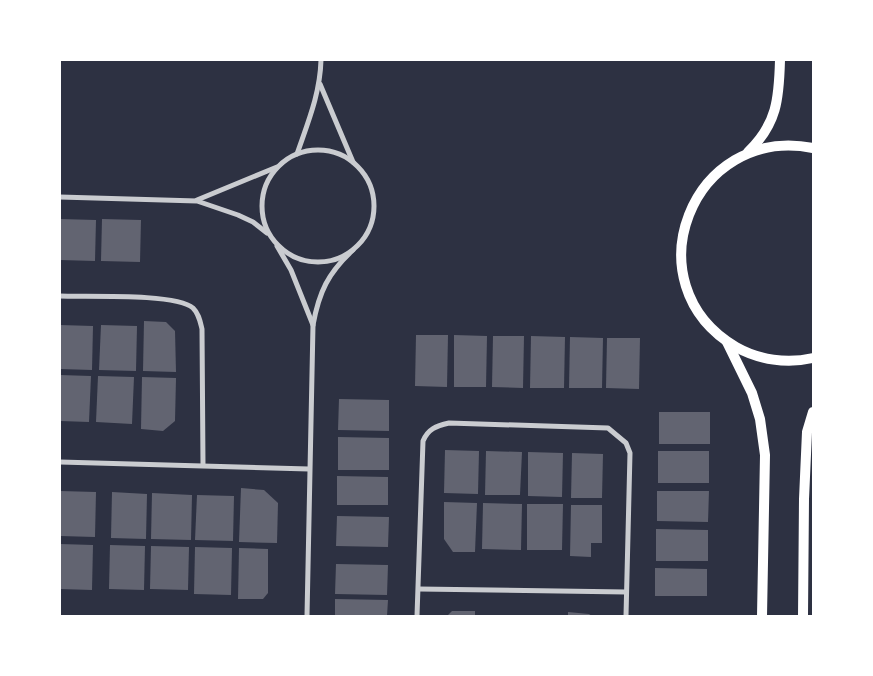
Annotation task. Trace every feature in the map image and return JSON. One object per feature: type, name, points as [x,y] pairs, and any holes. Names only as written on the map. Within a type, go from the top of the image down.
[{"type":"main road","points":[[746,153],[766,131],[773,118],[779,89],[780,60]]},
{"type":"main road","points":[[813,148],[797,144],[771,146],[746,153],[718,170],[707,182],[690,210],[681,242],[683,274],[691,298],[703,319],[727,341],[758,357],[775,360],[813,358]]},
{"type":"main road","points":[[727,341],[752,393],[760,420],[765,455],[762,616]]},
{"type":"main road","points":[[803,616],[806,461],[808,432],[813,412]]},
{"type":"street","points":[[297,154],[311,119],[320,84],[321,60]]},
{"type":"street","points":[[307,616],[313,325],[317,303],[328,277],[366,235],[373,216],[373,196],[370,187],[366,178],[354,163],[320,84]]},
{"type":"street","points":[[196,201],[278,167],[297,154],[312,150],[327,150],[341,155],[354,163]]},
{"type":"street","points":[[278,167],[269,178],[262,207],[264,222],[292,270],[313,325]]},
{"type":"street","points":[[60,197],[196,201],[253,222],[270,235]]},
{"type":"street","points":[[274,242],[291,256],[312,262],[333,260],[353,250]]},
{"type":"street","points":[[60,296],[162,298],[182,301],[199,316],[202,329],[202,465]]},
{"type":"street","points":[[417,616],[423,441],[427,432],[438,425],[449,423],[608,428],[620,436],[626,443],[630,453],[626,616]]},
{"type":"street","points":[[60,462],[309,469]]},
{"type":"street","points":[[418,589],[626,592]]},
{"type":"building","points":[[60,219],[96,220],[95,261],[60,260]]},
{"type":"building","points":[[102,219],[141,220],[140,262],[101,261]]},
{"type":"building","points":[[144,321],[166,322],[175,331],[176,372],[143,371]]},
{"type":"building","points":[[60,325],[93,326],[92,370],[60,369]]},
{"type":"building","points":[[101,325],[137,326],[136,371],[99,370]]},
{"type":"building","points":[[416,335],[448,335],[447,387],[415,386]]},
{"type":"building","points":[[454,335],[487,336],[486,387],[454,387]]},
{"type":"building","points":[[493,336],[524,336],[523,388],[492,387]]},
{"type":"building","points":[[531,336],[565,337],[564,388],[530,388]]},
{"type":"building","points":[[570,337],[603,338],[602,388],[569,388]]},
{"type":"building","points":[[607,338],[640,338],[639,389],[606,388]]},
{"type":"building","points":[[60,375],[91,376],[89,422],[60,421]]},
{"type":"building","points":[[98,376],[134,377],[132,424],[96,422]]},
{"type":"building","points":[[142,377],[176,378],[175,421],[163,431],[141,429]]},
{"type":"building","points":[[339,399],[389,400],[389,431],[338,430]]},
{"type":"building","points":[[659,412],[710,412],[710,444],[659,444]]},
{"type":"building","points":[[338,437],[389,438],[389,470],[338,470]]},
{"type":"building","points":[[445,450],[479,451],[478,494],[444,493]]},
{"type":"building","points":[[486,451],[522,452],[520,495],[485,495]]},
{"type":"building","points":[[658,451],[709,451],[709,483],[658,483]]},
{"type":"building","points":[[528,452],[563,453],[562,497],[528,496]]},
{"type":"building","points":[[572,453],[603,454],[602,498],[571,498]]},
{"type":"building","points":[[337,476],[388,477],[388,505],[337,505]]},
{"type":"building","points":[[241,488],[264,490],[278,503],[277,543],[239,542]]},
{"type":"building","points":[[60,491],[96,492],[95,537],[60,536]]},
{"type":"building","points":[[657,491],[709,491],[708,522],[657,521]]},
{"type":"building","points":[[112,492],[147,494],[146,539],[111,538]]},
{"type":"building","points":[[152,493],[192,495],[191,540],[151,539]]},
{"type":"building","points":[[197,495],[234,496],[233,541],[195,540]]},
{"type":"building","points":[[444,502],[477,503],[475,552],[453,552],[444,539]]},
{"type":"building","points":[[483,503],[522,504],[521,550],[482,549]]},
{"type":"building","points":[[527,504],[563,504],[562,550],[527,550]]},
{"type":"building","points":[[571,505],[602,505],[602,543],[591,543],[591,557],[570,556]]},
{"type":"building","points":[[337,516],[389,517],[388,547],[336,546]]},
{"type":"building","points":[[656,529],[708,530],[708,561],[656,561]]},
{"type":"building","points":[[60,544],[93,545],[92,590],[60,589]]},
{"type":"building","points":[[110,545],[145,546],[144,590],[109,589]]},
{"type":"building","points":[[151,546],[189,547],[188,590],[150,589]]},
{"type":"building","points":[[195,547],[232,548],[231,595],[194,594]]},
{"type":"building","points":[[239,548],[268,549],[268,593],[263,599],[238,599]]},
{"type":"building","points":[[336,564],[388,565],[387,595],[335,594]]},
{"type":"building","points":[[655,568],[707,569],[707,596],[655,596]]},
{"type":"building","points":[[335,599],[388,600],[387,616],[335,616]]},
{"type":"building","points":[[452,611],[475,611],[475,616],[447,616]]},
{"type":"building","points":[[568,612],[589,614],[592,616],[568,616]]}]
